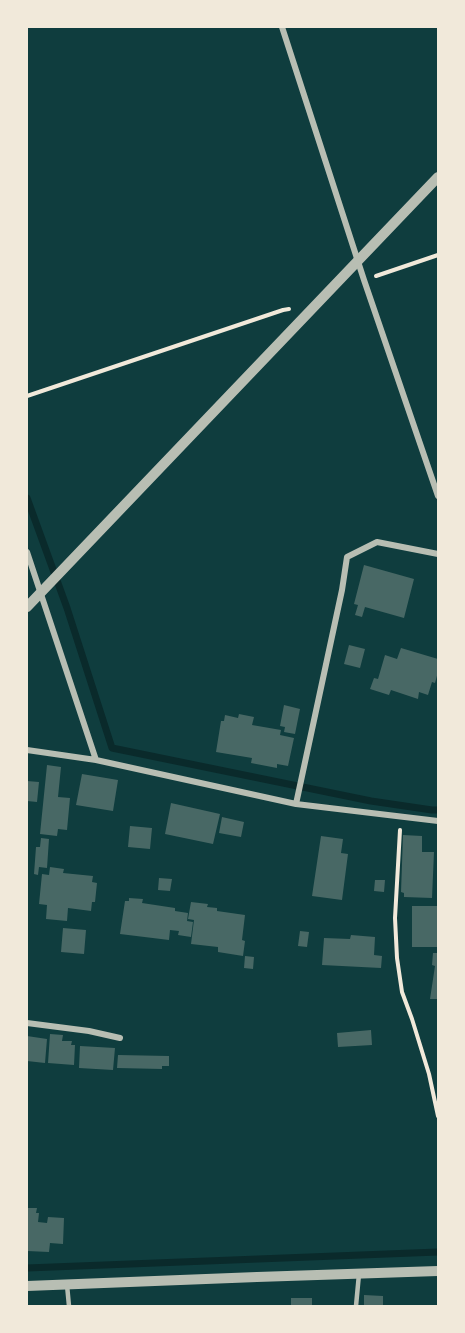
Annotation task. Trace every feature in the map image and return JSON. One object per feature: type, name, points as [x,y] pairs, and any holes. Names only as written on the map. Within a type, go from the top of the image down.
[{"type":"street","points":[[282,27],[358,262],[438,496]]},
{"type":"street","points":[[27,608],[438,177]]},
{"type":"street","points":[[296,804],[347,557],[377,542],[438,555]]},
{"type":"street","points":[[27,552],[96,760]]},
{"type":"street","points":[[27,750],[96,760],[296,804],[438,821]]},
{"type":"street","points":[[27,1023],[89,1031],[120,1038]]},
{"type":"street","points":[[27,1286],[438,1272]]},
{"type":"lane","points":[[356,1306],[359,1274]]},
{"type":"lane","points":[[67,1285],[69,1306]]},
{"type":"path","points":[[364,280],[438,255]]},
{"type":"path","points":[[27,396],[283,310],[314,308]]},
{"type":"path","points":[[401,817],[396,918],[399,969],[402,992],[425,1063],[438,1116]]},
{"type":"building","points":[[364,565],[414,579],[404,618],[365,607],[362,617],[355,615],[358,605],[354,604]]},
{"type":"building","points":[[349,645],[365,649],[360,668],[344,664]]},
{"type":"building","points":[[401,648],[438,659],[435,683],[432,682],[428,695],[419,692],[418,699],[391,690],[389,695],[370,689],[374,678],[378,679],[385,655],[397,659]]},
{"type":"building","points":[[284,705],[300,709],[295,734],[284,732],[285,727],[280,726]]},
{"type":"building","points":[[239,714],[254,717],[252,725],[281,730],[280,735],[294,738],[288,766],[277,764],[277,768],[251,763],[252,758],[216,752],[221,721],[224,721],[225,715],[238,718]]},
{"type":"building","points":[[47,765],[61,767],[58,797],[70,798],[67,830],[58,829],[57,836],[40,834]]},
{"type":"building","points":[[82,774],[118,780],[113,811],[76,805]]},
{"type":"building","points":[[27,781],[39,782],[37,802],[27,801]]},
{"type":"building","points":[[171,803],[220,814],[213,844],[165,834]]},
{"type":"building","points":[[222,817],[244,822],[241,837],[219,833]]},
{"type":"building","points":[[130,826],[152,828],[150,849],[128,847]]},
{"type":"building","points":[[403,835],[422,836],[422,852],[434,852],[432,898],[404,897],[404,893],[401,892]]},
{"type":"building","points":[[321,836],[343,839],[341,853],[348,854],[342,900],[312,896]]},
{"type":"building","points":[[41,838],[49,839],[47,868],[39,867],[38,875],[34,874],[36,847],[40,847]]},
{"type":"building","points":[[50,867],[64,869],[63,873],[93,876],[92,882],[97,883],[95,902],[92,902],[91,911],[68,908],[67,921],[46,919],[47,905],[39,904],[42,874],[49,875]]},
{"type":"building","points":[[159,878],[172,879],[170,891],[158,890]]},
{"type":"building","points":[[375,880],[385,880],[384,892],[374,891]]},
{"type":"building","points":[[129,898],[143,899],[142,903],[175,908],[175,911],[188,913],[187,921],[193,922],[191,937],[178,935],[179,931],[170,930],[169,940],[120,934],[125,901],[129,901]]},
{"type":"building","points":[[191,902],[208,904],[207,907],[217,908],[217,911],[245,915],[243,956],[218,952],[218,947],[191,944],[194,920],[188,919]]},
{"type":"building","points":[[412,906],[438,906],[438,947],[412,947]]},
{"type":"building","points":[[63,928],[86,930],[84,954],[61,952]]},
{"type":"building","points":[[300,931],[309,932],[307,947],[298,946]]},
{"type":"building","points":[[351,935],[375,937],[374,955],[382,956],[381,968],[322,965],[324,938],[350,939]]},
{"type":"building","points":[[433,953],[438,953],[438,999],[430,999],[435,966],[432,965]]},
{"type":"building","points":[[245,956],[254,957],[253,969],[244,968]]},
{"type":"building","points":[[371,1030],[372,1045],[338,1047],[337,1033]]},
{"type":"building","points":[[50,1034],[63,1035],[62,1041],[72,1041],[71,1045],[75,1045],[74,1065],[48,1063]]},
{"type":"building","points":[[27,1036],[47,1039],[45,1063],[27,1061]]},
{"type":"building","points":[[80,1046],[115,1048],[113,1070],[79,1068]]},
{"type":"building","points":[[118,1055],[169,1056],[169,1066],[162,1066],[162,1069],[117,1068]]},
{"type":"building","points":[[27,1208],[37,1208],[38,1222],[47,1223],[48,1217],[64,1218],[63,1244],[50,1243],[49,1252],[27,1251]]},
{"type":"building","points":[[364,1295],[383,1296],[383,1306],[364,1306]]},
{"type":"building","points":[[291,1298],[312,1298],[312,1306],[291,1306]]},
{"type":"waterway","points":[[27,498],[67,608],[112,748],[371,801],[438,810]]},
{"type":"waterway","points":[[27,1268],[438,1252]]}]
